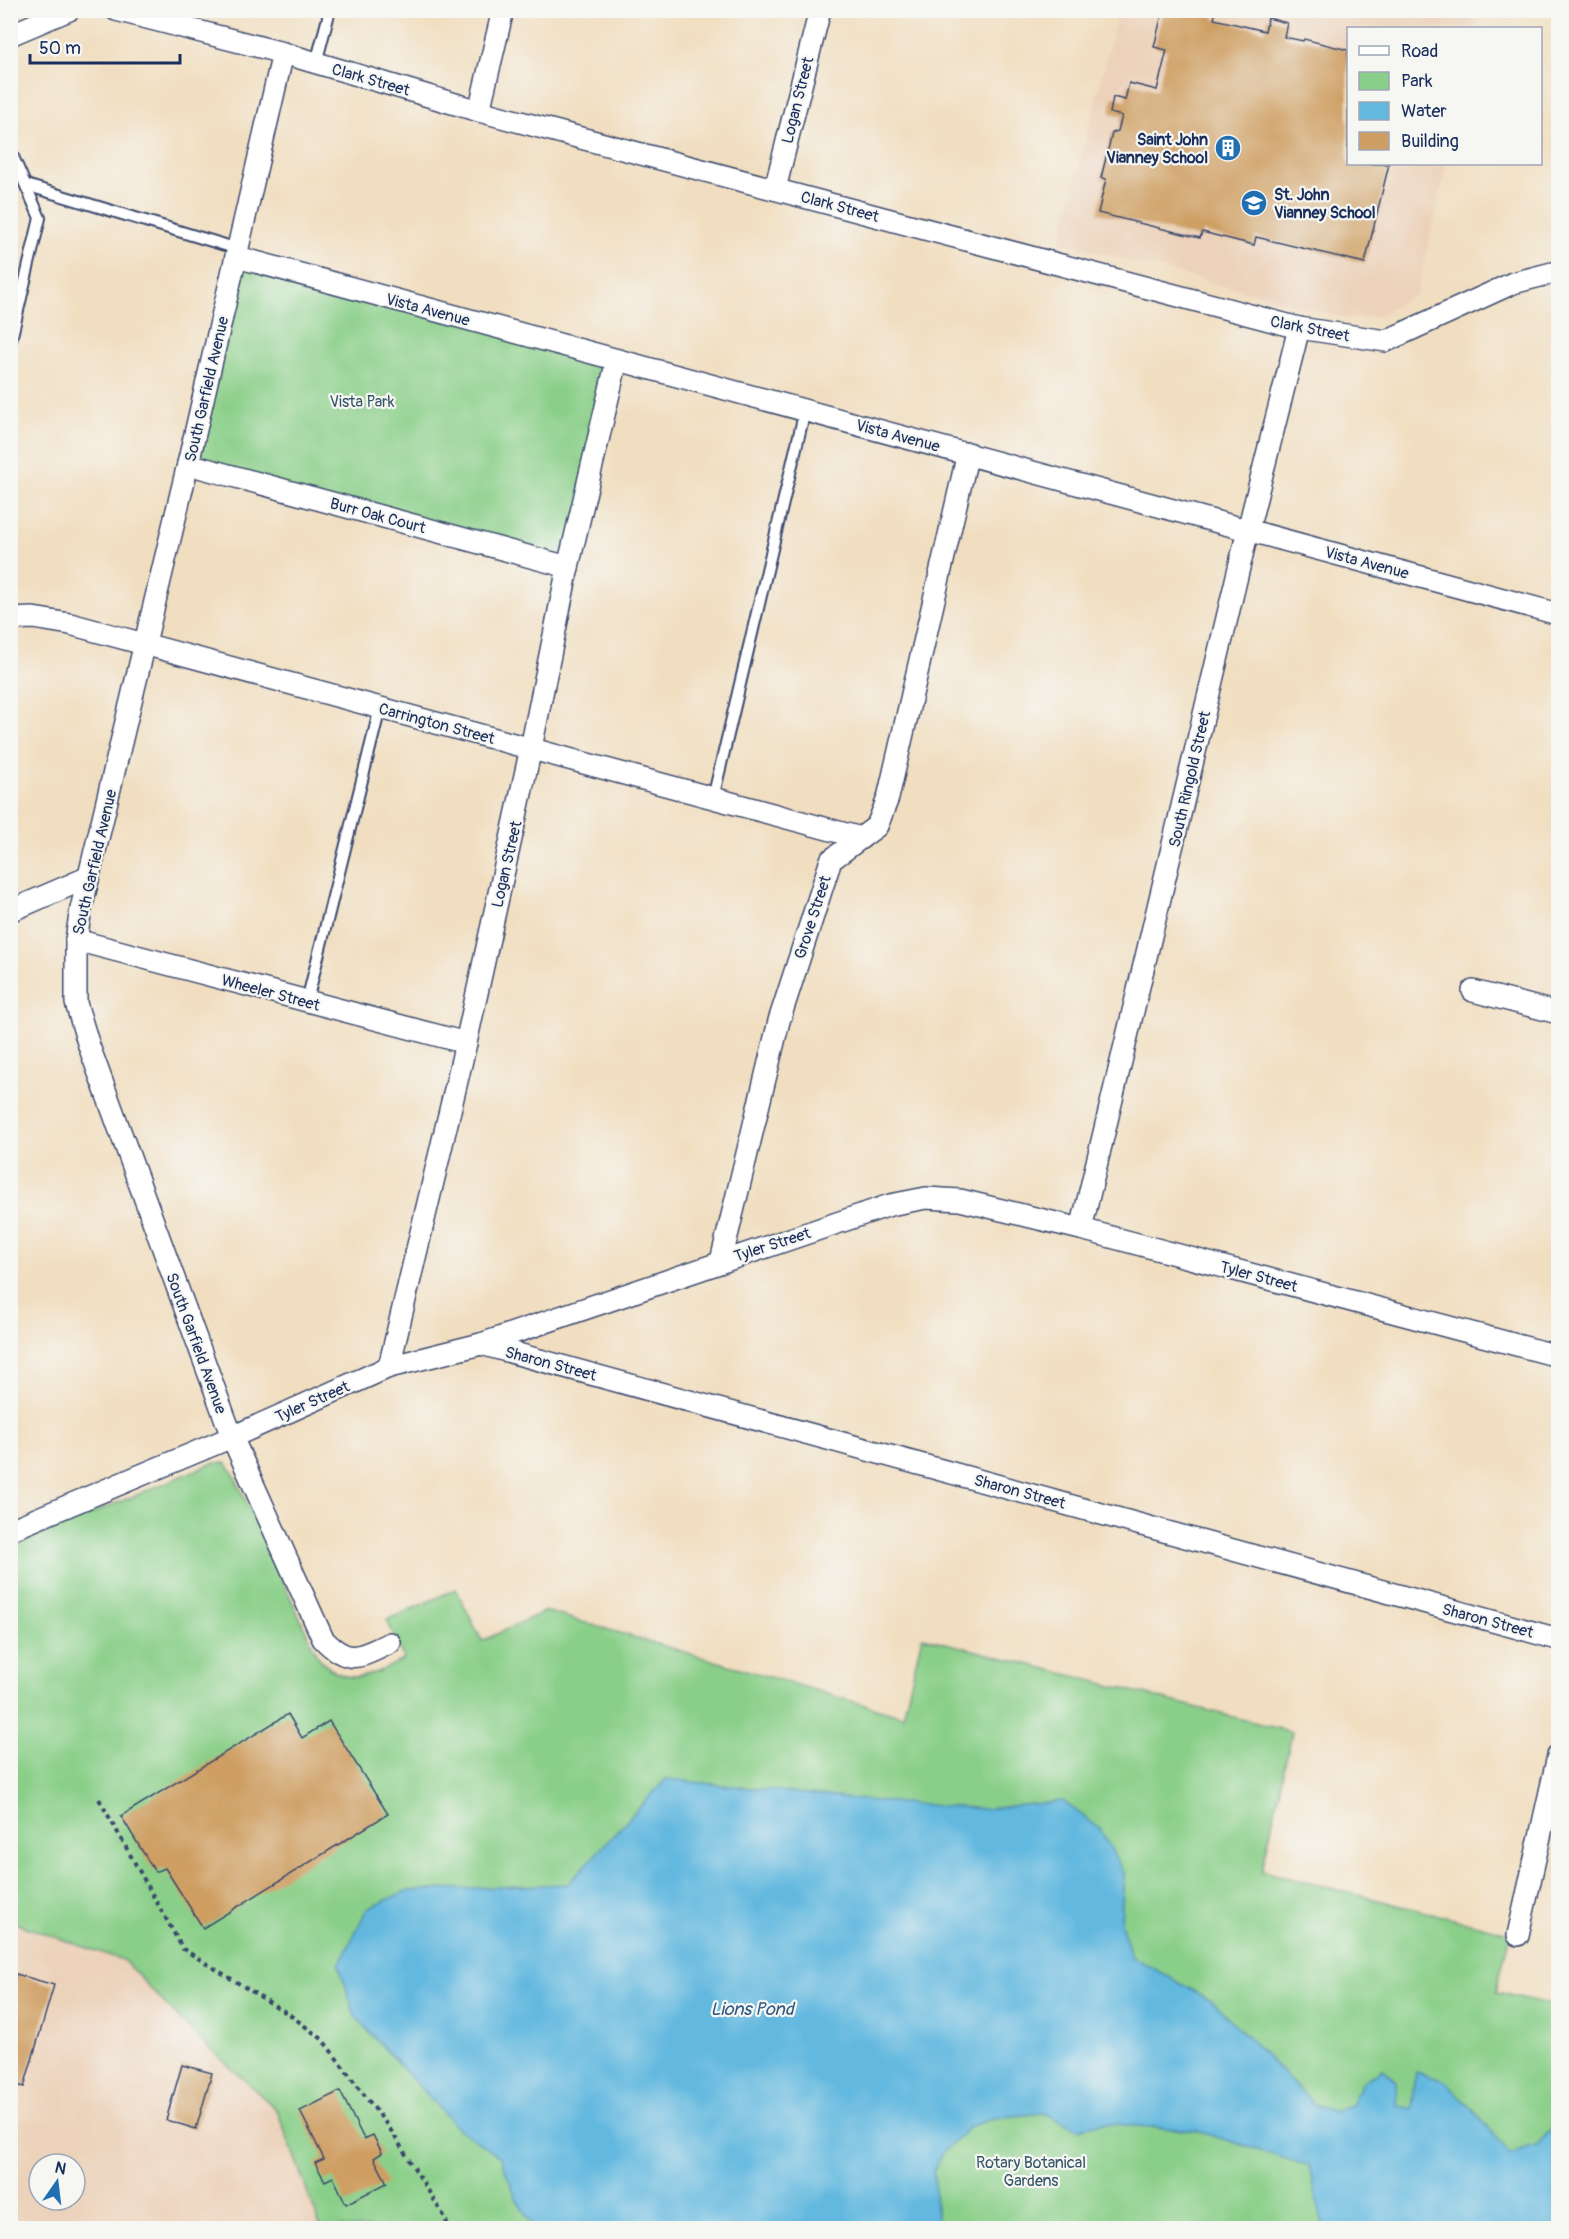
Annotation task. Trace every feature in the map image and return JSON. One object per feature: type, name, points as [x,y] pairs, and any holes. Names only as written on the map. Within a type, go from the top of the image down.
[{"type":"street","points":[[10,35],[69,10]]},
{"type":"street","name":"Clark Street","points":[[116,10],[168,17],[479,111],[1299,328],[1386,341],[1513,283],[1558,273]]},
{"type":"street","points":[[479,111],[503,10]]},
{"type":"street","name":"Logan Street","points":[[775,189],[820,10]]},
{"type":"street","name":"South Garfield Avenue","points":[[283,53],[238,253],[89,877],[76,940],[76,1003],[89,1046],[232,1437],[323,1640],[336,1653],[350,1657],[368,1653],[390,1643]]},
{"type":"street","name":"Vista Avenue","points":[[238,253],[617,360],[1558,614]]},
{"type":"street","name":"South Ringold Street","points":[[1081,1229],[1248,530],[1299,328]]},
{"type":"street","name":"Logan Street","points":[[389,1367],[466,1043],[568,567],[617,360]]},
{"type":"street","name":"Grove Street","points":[[721,1261],[779,1021],[831,860],[877,826],[888,798],[968,453]]},
{"type":"street","name":"Burr Oak Court","points":[[188,464],[568,567]]},
{"type":"street","name":"Carrington Street","points":[[10,620],[33,618],[70,624],[861,838]]},
{"type":"street","points":[[10,911],[89,877]]},
{"type":"street","name":"Wheeler Street","points":[[76,940],[466,1043]]},
{"type":"street","points":[[1473,991],[1558,1013]]},
{"type":"street","name":"Tyler Street","points":[[10,1530],[232,1437],[389,1367],[481,1344],[890,1205],[926,1198],[960,1200],[1081,1229],[1558,1356]]},
{"type":"street","name":"Sharon Street","points":[[481,1344],[1558,1639]]},
{"type":"street","points":[[1518,1935],[1558,1756]]},
{"type":"lane","points":[[316,63],[330,10]]},
{"type":"lane","points":[[10,150],[40,218],[14,312],[10,344]]},
{"type":"lane","points":[[26,185],[238,253]]},
{"type":"lane","points":[[713,798],[805,410]]},
{"type":"lane","points":[[307,1001],[380,708]]},
{"type":"path","points":[[99,1799],[183,1949],[290,2015],[322,2039],[390,2129],[444,2216],[449,2229]]},
{"type":"shaded area","name":"St. John Vianney School","points":[[1118,11],[1481,11],[1477,27],[1347,27],[1347,165],[1447,165],[1417,294],[1378,316],[1348,319],[1060,242]]},
{"type":"shaded area","points":[[11,1922],[123,1960],[194,2034],[277,2110],[321,2228],[11,2228]]},
{"type":"green space","name":"Vista Park","points":[[237,257],[617,360],[568,567],[188,464]]},
{"type":"green space","name":"Rotary Botanical Gardens","points":[[213,1463],[226,1463],[233,1473],[317,1655],[327,1666],[348,1677],[369,1675],[404,1659],[387,1620],[456,1589],[482,1641],[545,1611],[903,1716],[922,1637],[1292,1732],[1262,1871],[1510,1933],[1496,1992],[1558,2006],[1558,2228],[321,2228],[277,2110],[194,2034],[123,1960],[11,1922],[11,1547]]},
{"type":"water","name":"Lions Pond","points":[[666,1779],[863,1800],[985,1809],[1063,1801],[1100,1829],[1124,1873],[1121,1923],[1131,1956],[1212,2001],[1314,2104],[1335,2112],[1351,2105],[1362,2082],[1382,2069],[1396,2081],[1397,2105],[1412,2109],[1416,2072],[1445,2081],[1510,2154],[1536,2146],[1558,2122],[1558,2228],[1324,2228],[1309,2166],[1197,2131],[1102,2123],[1078,2129],[1043,2113],[994,2118],[969,2127],[944,2151],[934,2169],[937,2228],[532,2228],[516,2198],[500,2157],[458,2129],[355,2016],[339,1965],[367,1909],[406,1891],[568,1884]]},
{"type":"building","name":"Saint John Vianney School","points":[[1163,10],[1216,10],[1214,19],[1265,31],[1268,18],[1287,23],[1284,37],[1303,41],[1304,39],[1347,50],[1347,165],[1389,165],[1365,263],[1256,237],[1254,245],[1202,232],[1200,238],[1098,213],[1106,179],[1101,178],[1112,133],[1118,131],[1122,116],[1110,113],[1113,97],[1125,100],[1129,83],[1157,90],[1167,50],[1154,47]]},
{"type":"building","points":[[288,1714],[302,1738],[329,1721],[388,1814],[203,1928],[165,1868],[155,1872],[121,1816]]},
{"type":"building","points":[[16,1974],[54,1985],[24,2087],[10,2083],[10,1994]]},
{"type":"building","points":[[182,2065],[212,2073],[196,2129],[166,2120]]},
{"type":"building","points":[[340,2091],[364,2139],[373,2135],[382,2153],[374,2158],[387,2183],[346,2204],[333,2177],[325,2181],[315,2163],[324,2159],[300,2111]]},
{"type":"place","name":"Saint John Vianney School","points":[[1228,148]]},
{"type":"place","name":"St. John Vianney School","points":[[1254,203]]}]
